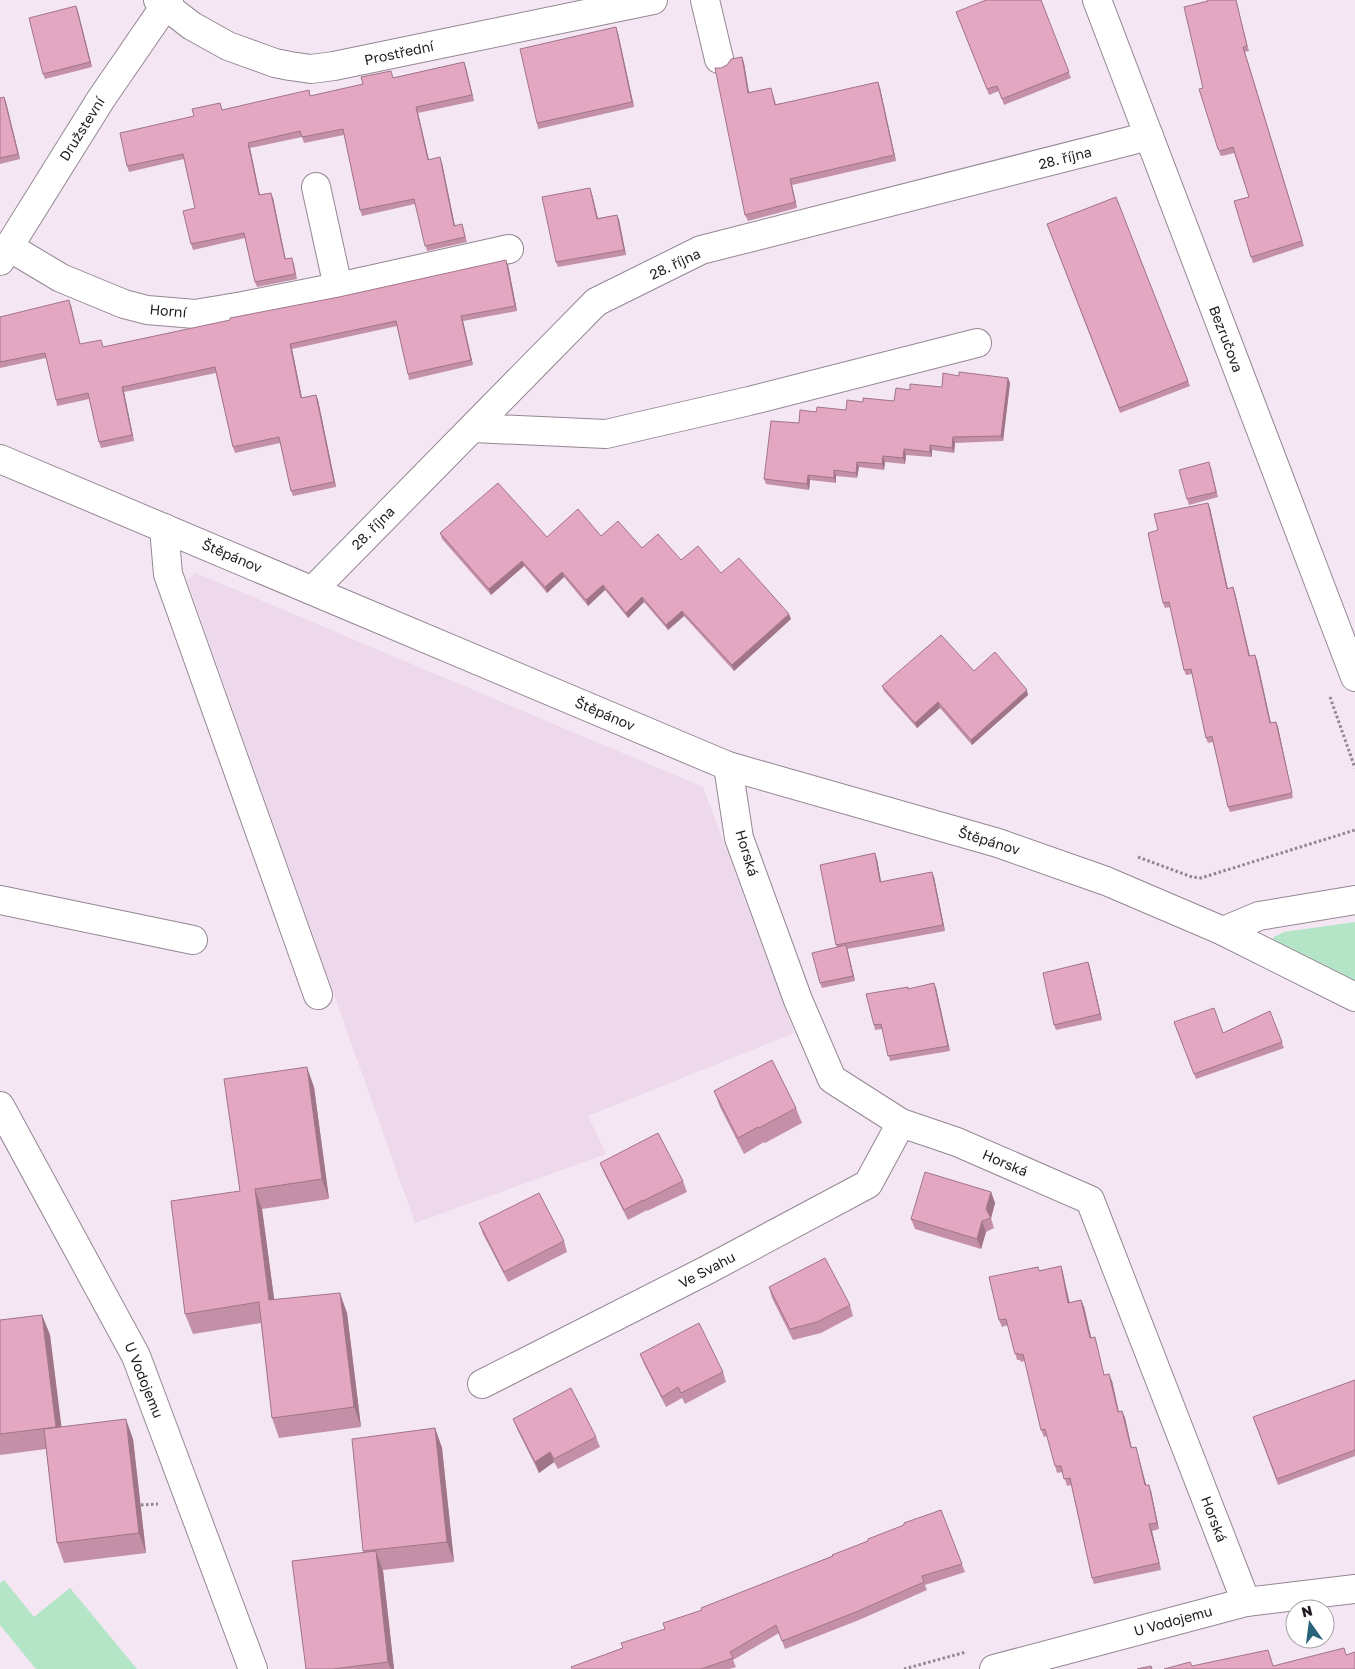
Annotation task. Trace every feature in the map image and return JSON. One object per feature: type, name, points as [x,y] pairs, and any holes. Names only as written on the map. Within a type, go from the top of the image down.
[{"type":"street","name":"Prostřední","points":[[164,2],[192,26],[228,46],[275,63],[311,69],[334,66],[653,0]]},
{"type":"street","points":[[705,0],[719,60]]},
{"type":"street","name":"Bezručova","points":[[1097,0],[1355,677]]},
{"type":"street","name":"Družstevní","points":[[5,254],[101,99],[164,2]]},
{"type":"street","name":"28. října","points":[[313,590],[596,302],[701,250],[1149,136]]},
{"type":"street","points":[[316,187],[338,287]]},
{"type":"street","name":"Horní","points":[[5,254],[124,304],[147,310],[194,314],[338,287],[509,249]]},
{"type":"street","points":[[473,428],[606,434],[749,401],[977,343]]},
{"type":"street","name":"Štěpánov","points":[[0,459],[728,766],[998,842],[1106,881],[1223,931],[1355,997]]},
{"type":"street","points":[[164,528],[168,574],[318,995]]},
{"type":"street","name":"Horská","points":[[728,766],[740,838],[798,1000],[832,1079],[901,1123],[957,1142],[1090,1200],[1246,1602]]},
{"type":"street","points":[[0,900],[193,940]]},
{"type":"street","points":[[1223,931],[1259,916],[1355,900]]},
{"type":"street","name":"U Vodojemu","points":[[0,1106],[136,1356],[253,1669]]},
{"type":"street","name":"Ve Svahu","points":[[482,1384],[707,1270],[868,1184],[901,1123]]},
{"type":"street","name":"U Vodojemu","points":[[994,1669],[1246,1602],[1355,1588]]},
{"type":"path","points":[[1129,854],[1192,877],[1201,878],[1355,830]]},
{"type":"shaded area","points":[[196,573],[703,787],[794,1033],[588,1116],[606,1154],[415,1223],[187,580]]},
{"type":"green space","points":[[1355,922],[1355,986],[1271,943],[1274,937],[1284,932]]},
{"type":"green space","points":[[4,1580],[34,1617],[70,1588],[137,1669],[36,1669],[0,1625],[0,1583]]},
{"type":"building","points":[[986,0],[1041,0],[1069,72],[1002,99],[997,86],[987,89],[956,12]]},
{"type":"building","points":[[1207,0],[1236,0],[1247,46],[1243,47],[1302,241],[1251,257],[1234,201],[1249,197],[1233,147],[1220,151],[1218,149],[1199,89],[1203,88],[1184,7]]},
{"type":"building","points":[[76,6],[90,62],[43,74],[29,18]]},
{"type":"building","points":[[616,27],[632,102],[537,123],[520,49]]},
{"type":"building","points":[[742,57],[748,93],[771,88],[775,105],[878,82],[894,155],[790,179],[795,202],[745,215],[715,68],[727,65],[731,59]]},
{"type":"building","points":[[464,62],[472,95],[416,107],[428,160],[440,157],[454,226],[462,224],[465,237],[425,246],[414,199],[360,210],[343,129],[302,137],[300,131],[248,143],[259,195],[271,193],[285,259],[292,258],[295,274],[255,282],[244,233],[191,244],[183,211],[195,208],[183,154],[127,166],[120,133],[194,116],[192,109],[220,103],[222,110],[309,90],[310,96],[363,84],[361,77],[391,71],[393,78]]},
{"type":"building","points":[[4,97],[18,154],[0,158],[0,98]]},
{"type":"building","points":[[590,188],[597,219],[617,215],[624,250],[556,262],[542,197]]},
{"type":"building","points":[[1116,197],[1188,381],[1119,408],[1047,224]]},
{"type":"building","points":[[506,260],[515,306],[461,316],[471,360],[408,374],[396,321],[290,344],[301,398],[316,395],[334,482],[291,491],[279,437],[233,447],[215,367],[122,387],[132,435],[99,442],[88,393],[56,400],[45,353],[0,362],[0,317],[69,300],[80,344],[101,340],[103,347],[230,320],[230,318],[339,297]]},
{"type":"building","points":[[959,372],[1008,378],[1001,436],[953,437],[952,448],[930,445],[930,452],[904,449],[903,458],[883,456],[882,464],[857,462],[856,473],[834,470],[834,478],[808,475],[807,484],[764,479],[771,421],[799,423],[800,410],[816,412],[817,407],[846,410],[847,400],[863,402],[863,398],[894,401],[896,388],[910,390],[910,384],[942,387],[943,373],[959,376]]},
{"type":"building","points":[[1209,462],[1216,492],[1187,499],[1179,470]]},
{"type":"building","points":[[498,483],[547,537],[578,509],[601,536],[618,521],[642,548],[658,534],[681,560],[698,546],[721,573],[739,558],[789,614],[732,665],[682,611],[666,625],[642,597],[626,613],[603,585],[586,600],[562,572],[545,587],[522,561],[489,589],[440,533]]},
{"type":"building","points":[[1208,503],[1227,589],[1233,587],[1249,656],[1255,655],[1270,723],[1276,722],[1292,793],[1228,807],[1212,736],[1206,738],[1191,669],[1184,670],[1169,602],[1163,603],[1148,533],[1158,530],[1154,514]]},
{"type":"building","points":[[941,635],[974,671],[995,652],[1027,690],[971,740],[938,702],[915,723],[882,686]]},
{"type":"building","points":[[875,853],[880,882],[932,872],[943,925],[836,945],[820,865]]},
{"type":"building","points":[[846,945],[853,976],[820,983],[812,953]]},
{"type":"building","points":[[1088,962],[1100,1014],[1054,1025],[1043,973]]},
{"type":"building","points":[[934,983],[948,1046],[888,1056],[881,1024],[874,1025],[866,994],[908,987],[908,989]]},
{"type":"building","points":[[1214,1008],[1223,1033],[1270,1011],[1282,1042],[1194,1074],[1174,1022]]},
{"type":"building","points":[[772,1060],[796,1108],[738,1138],[714,1091]]},
{"type":"building","points":[[307,1067],[322,1179],[255,1189],[269,1300],[340,1293],[354,1407],[272,1418],[259,1302],[185,1314],[171,1201],[240,1191],[224,1079]]},
{"type":"building","points":[[658,1133],[683,1181],[624,1210],[600,1163]]},
{"type":"building","points":[[925,1172],[991,1192],[986,1209],[991,1218],[982,1221],[977,1239],[911,1219]]},
{"type":"building","points":[[539,1193],[564,1241],[504,1272],[479,1223]]},
{"type":"building","points":[[825,1258],[850,1305],[817,1322],[790,1329],[769,1287]]},
{"type":"building","points":[[1061,1266],[1068,1303],[1081,1300],[1090,1338],[1095,1337],[1104,1375],[1109,1374],[1118,1412],[1122,1411],[1131,1448],[1136,1447],[1145,1485],[1149,1485],[1157,1523],[1149,1524],[1159,1563],[1092,1578],[1070,1478],[1064,1479],[1061,1466],[1055,1466],[1045,1429],[1041,1430],[1023,1354],[1015,1354],[1006,1319],[999,1320],[989,1277],[1038,1267],[1039,1271]]},
{"type":"building","points":[[42,1315],[56,1427],[0,1434],[0,1320]]},
{"type":"building","points":[[699,1323],[723,1372],[681,1393],[678,1387],[662,1397],[640,1354]]},
{"type":"building","points":[[1355,1380],[1355,1450],[1277,1479],[1253,1417]]},
{"type":"building","points":[[571,1388],[596,1437],[554,1459],[550,1452],[535,1462],[513,1419]]},
{"type":"building","points":[[126,1419],[139,1533],[57,1543],[44,1429]]},
{"type":"building","points":[[435,1428],[447,1542],[363,1551],[352,1439]]},
{"type":"building","points":[[941,1510],[962,1564],[922,1576],[924,1582],[856,1612],[782,1641],[776,1625],[730,1652],[733,1658],[701,1669],[572,1669],[571,1667],[623,1648],[621,1643],[665,1629],[663,1623],[702,1610],[701,1608],[868,1541],[868,1539],[904,1525],[904,1523]]},
{"type":"building","points":[[376,1551],[388,1662],[333,1669],[306,1669],[292,1561]]},
{"type":"building","points":[[1344,1648],[1346,1655],[1355,1652],[1355,1669],[1164,1669],[1190,1662],[1192,1666],[1268,1650],[1273,1666]]},
{"type":"building","points":[[1151,1666],[1152,1669],[1137,1669]]}]
